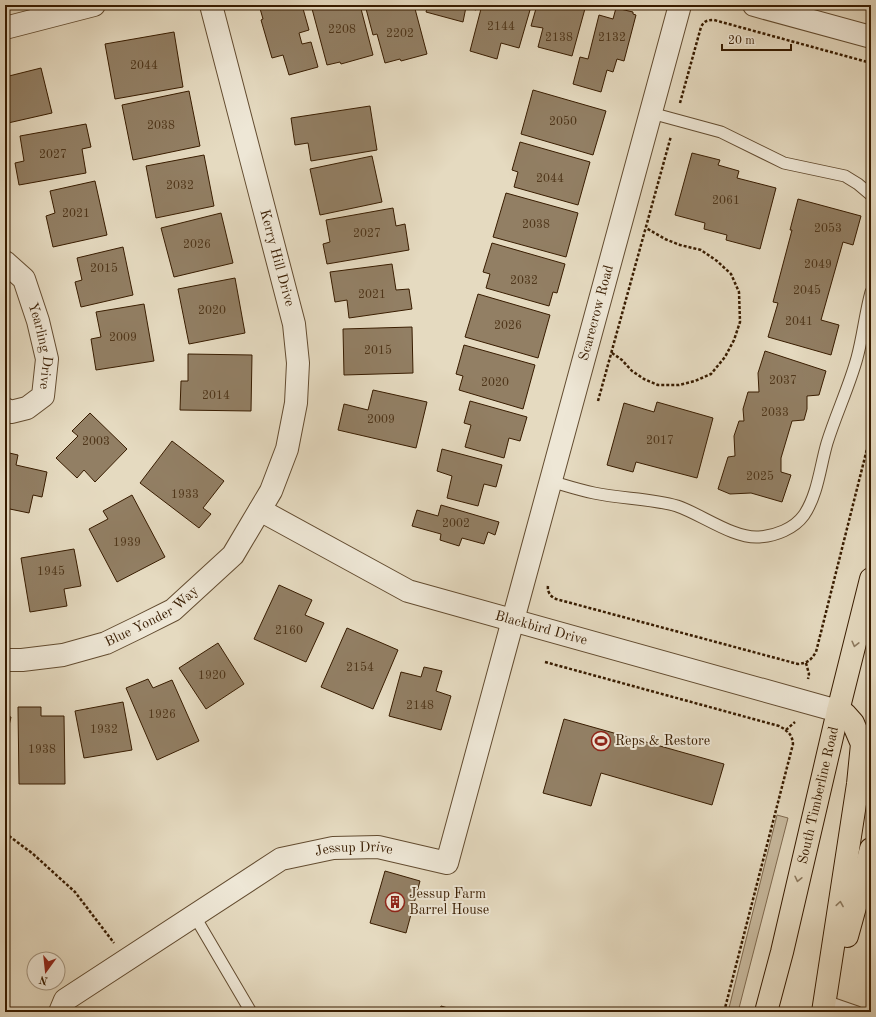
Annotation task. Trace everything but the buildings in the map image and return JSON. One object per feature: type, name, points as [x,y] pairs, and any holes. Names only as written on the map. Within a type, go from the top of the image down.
[{"type":"main road","name":"South Timberline Road","points":[[766,1012],[782,952],[838,711],[871,579]]},
{"type":"main road","points":[[825,1009],[858,784],[862,744],[853,723],[845,714],[838,711]]},
{"type":"main road","points":[[825,1009],[871,849]]},
{"type":"main road","points":[[781,1012],[783,994],[782,952]]},
{"type":"street","points":[[5,28],[94,5]]},
{"type":"street","name":"Kerry Hill Drive","points":[[211,5],[294,324],[298,363],[296,403],[287,449],[271,491],[260,510]]},
{"type":"street","name":"Scarecrow Road","points":[[512,621],[680,5]]},
{"type":"street","points":[[754,5],[871,37]]},
{"type":"street","name":"Yearling Drive","points":[[5,262],[24,279],[38,321],[47,359],[43,396],[27,408],[11,412],[5,409]]},
{"type":"street","name":"Blackbird Drive","points":[[260,510],[408,591],[838,711]]},
{"type":"street","name":"Blue Yonder Way","points":[[5,660],[22,660],[64,655],[106,642],[173,610],[233,555],[260,510]]},
{"type":"street","name":"Jessup Drive","points":[[60,1012],[66,1000],[281,859],[333,848],[378,846],[447,863],[512,621]]},
{"type":"lane","points":[[651,113],[721,132],[784,163],[845,176],[858,184],[871,196]]},
{"type":"lane","points":[[550,481],[594,493],[657,502],[678,507],[742,535],[757,537],[773,535],[788,529],[803,516],[811,502],[818,484],[822,462],[832,429],[857,356],[871,292]]},
{"type":"lane","points":[[194,915],[251,1012]]},
{"type":"lane","points":[[825,1009],[857,1012]]},
{"type":"path","points":[[678,110],[699,32],[703,23],[708,20],[714,20],[871,63]]},
{"type":"path","points":[[597,405],[671,135]]},
{"type":"path","points":[[612,353],[616,354],[632,371],[644,379],[658,385],[678,385],[695,381],[712,374],[725,357],[740,322],[739,292],[731,274],[717,261],[701,250],[680,245],[665,239],[646,228]]},
{"type":"path","points":[[548,582],[547,589],[552,598],[798,664],[806,663],[812,660],[816,652],[871,433]]},
{"type":"path","points":[[545,662],[779,726],[792,736],[793,744],[724,1012]]},
{"type":"path","points":[[806,663],[809,674]]},
{"type":"path","points":[[786,730],[795,722]]},
{"type":"path","points":[[5,833],[32,854],[75,892],[127,960]]},
{"type":"shaded area","points":[[777,815],[788,818],[738,1012],[728,1012]]},
{"type":"place","name":"Reps & Restore","points":[[601,741]]},
{"type":"place","name":"Jessup Farm Barrel House","points":[[395,902]]}]
